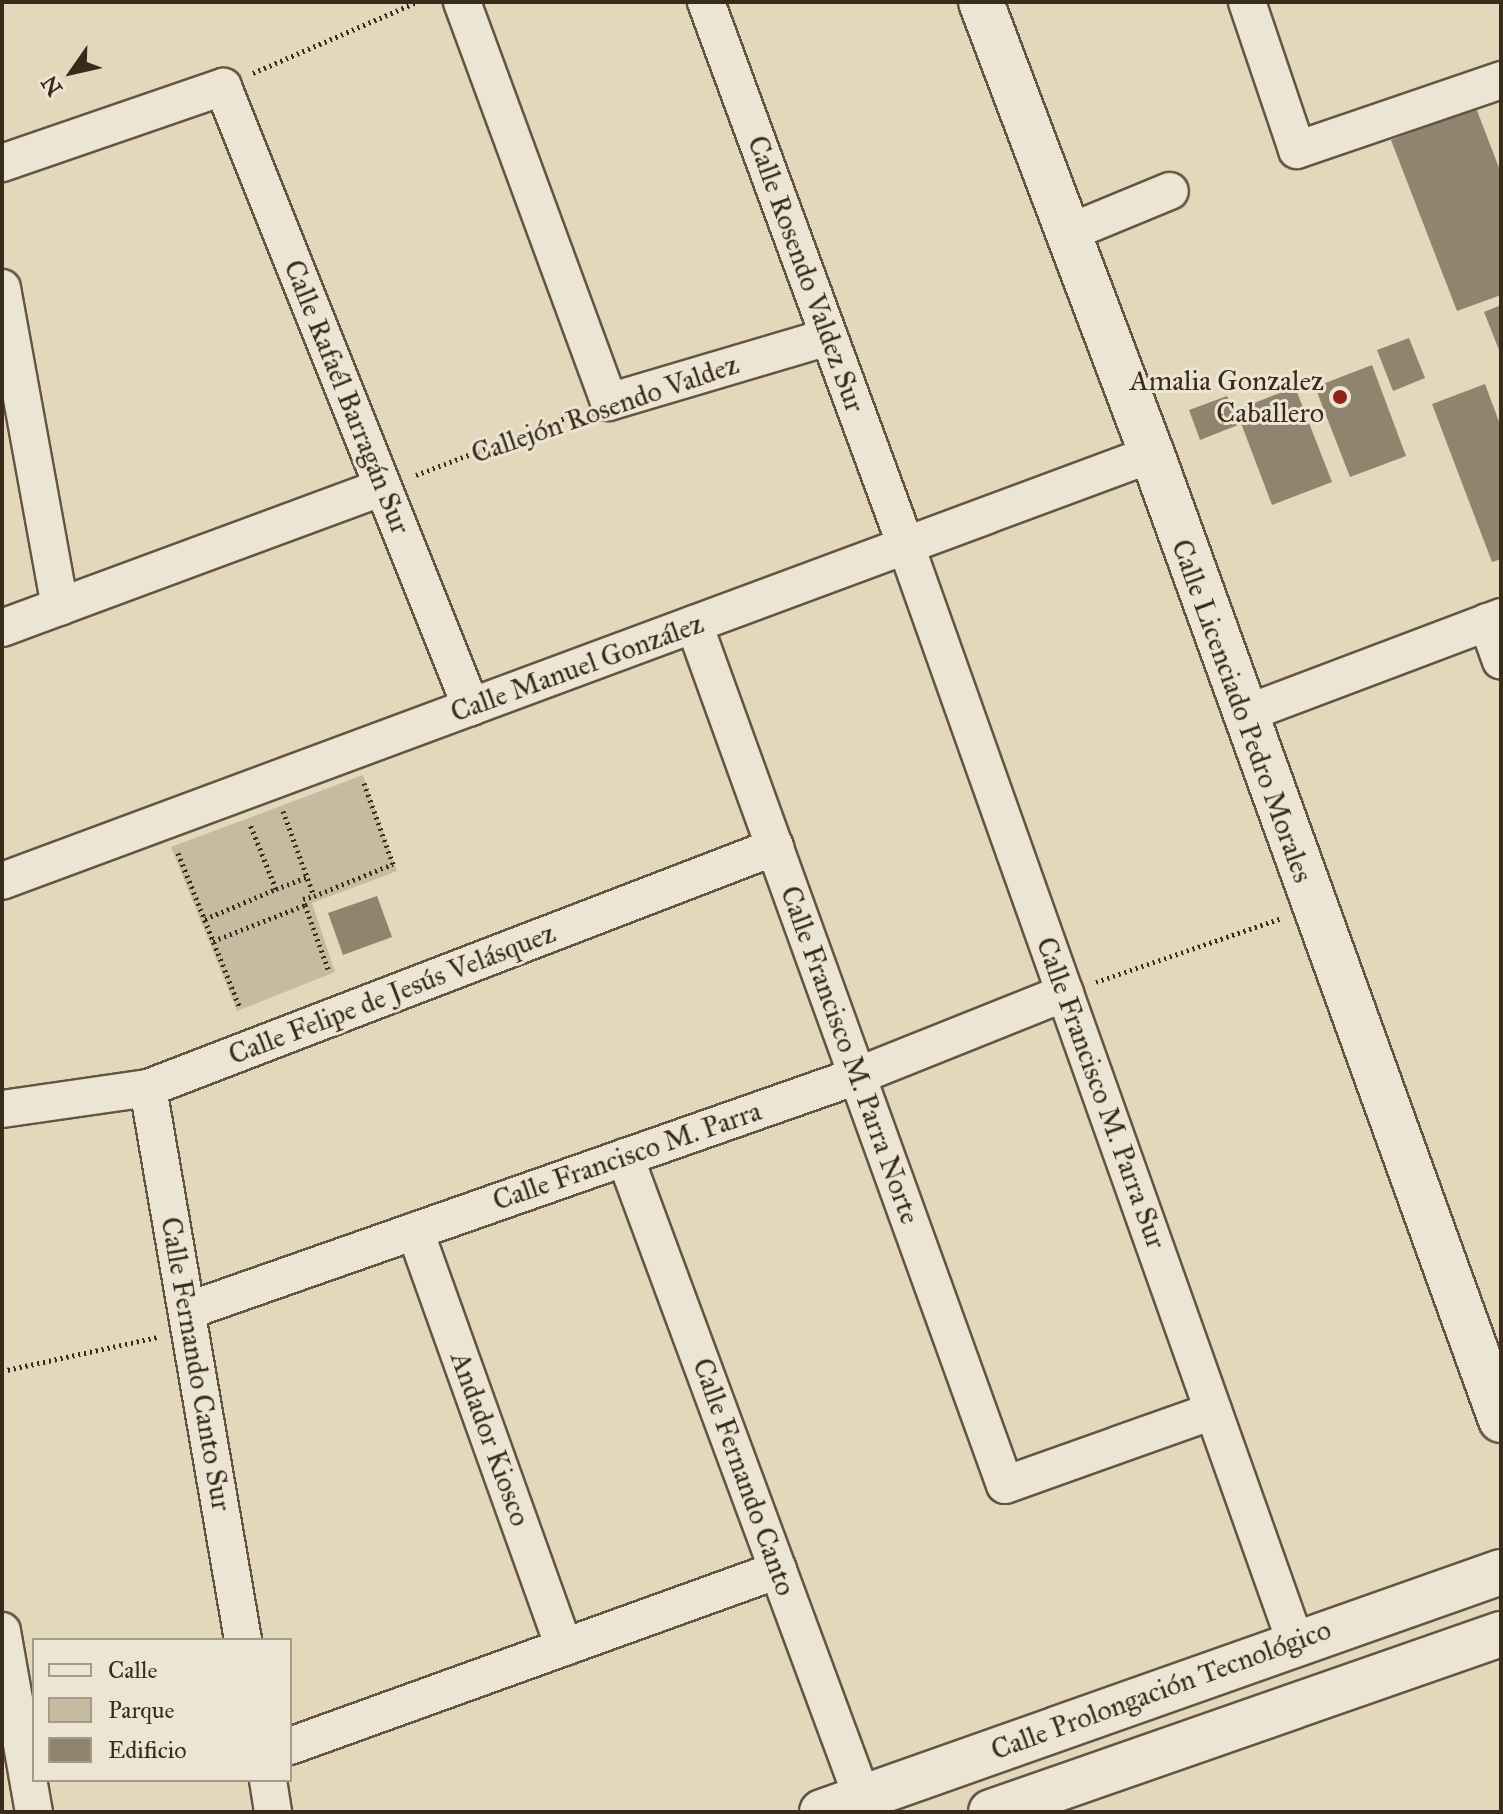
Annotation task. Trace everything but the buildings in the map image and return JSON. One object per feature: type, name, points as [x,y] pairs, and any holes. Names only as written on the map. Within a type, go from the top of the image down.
[{"type":"street","points":[[462,2],[609,402]]},
{"type":"street","name":"Calle Rosendo Valdez Sur","points":[[706,2],[906,546]]},
{"type":"street","name":"Calle Licenciado Pedro Morales","points":[[981,2],[1152,454],[1242,715],[1501,1420]]},
{"type":"street","points":[[1247,2],[1297,150],[1501,80]]},
{"type":"street","points":[[2,163],[223,87]]},
{"type":"street","name":"Calle Rafaél Barragán Sur","points":[[223,87],[471,707]]},
{"type":"street","points":[[1068,233],[1170,191]]},
{"type":"street","points":[[2,288],[60,607]]},
{"type":"street","name":"Callejón Rosendo Valdez","points":[[609,402],[829,337]]},
{"type":"street","name":"Calle Manuel González","points":[[2,881],[1152,454]]},
{"type":"street","points":[[2,628],[383,487]]},
{"type":"street","name":"Calle Francisco M. Parra Sur","points":[[906,546],[1295,1641]]},
{"type":"street","points":[[1242,715],[1494,620],[1501,661]]},
{"type":"street","name":"Calle Francisco M. Parra Norte","points":[[694,624],[1005,1485],[1213,1411]]},
{"type":"street","name":"Calle Felipe de Jesús Velásquez","points":[[2,1109],[148,1088],[775,847]]},
{"type":"street","name":"Calle Francisco M. Parra","points":[[188,1321],[415,1231],[857,1076],[1065,993]]},
{"type":"street","name":"Calle Fernando Canto Sur","points":[[148,1088],[243,1638]]},
{"type":"street","name":"Calle Fernando Canto","points":[[625,1157],[862,1797]]},
{"type":"street","name":"Andador Kiosco","points":[[415,1231],[564,1647]]},
{"type":"street","points":[[292,1745],[778,1570]]},
{"type":"street","name":"Calle Prolongación Tecnológico","points":[[822,1812],[1295,1641],[1501,1572]]},
{"type":"street","points":[[2,1631],[33,1812]]},
{"type":"street","name":"Calle Prolongación Tecnológico","points":[[991,1812],[1501,1634]]},
{"type":"street","points":[[268,1782],[273,1812]]},
{"type":"path","points":[[223,87],[417,2]]},
{"type":"path","name":"Callejón Rosendo Valdez","points":[[383,487],[609,402]]},
{"type":"path","points":[[328,969],[303,899],[393,864],[361,777],[348,782]]},
{"type":"path","points":[[271,811],[295,802]]},
{"type":"path","points":[[282,807],[314,896]]},
{"type":"path","points":[[234,825],[260,816]]},
{"type":"path","points":[[249,820],[276,889]]},
{"type":"path","points":[[191,842],[176,847],[240,1008]]},
{"type":"path","points":[[205,919],[307,877]]},
{"type":"path","points":[[213,941],[305,905]]},
{"type":"path","points":[[1065,993],[1313,907]]},
{"type":"path","points":[[2,1371],[188,1321]]},
{"type":"green space","points":[[363,775],[397,871],[312,903],[335,972],[237,1011],[171,847]]},
{"type":"place","name":"Amalia Gonzalez Caballero","points":[[1340,397]]}]
